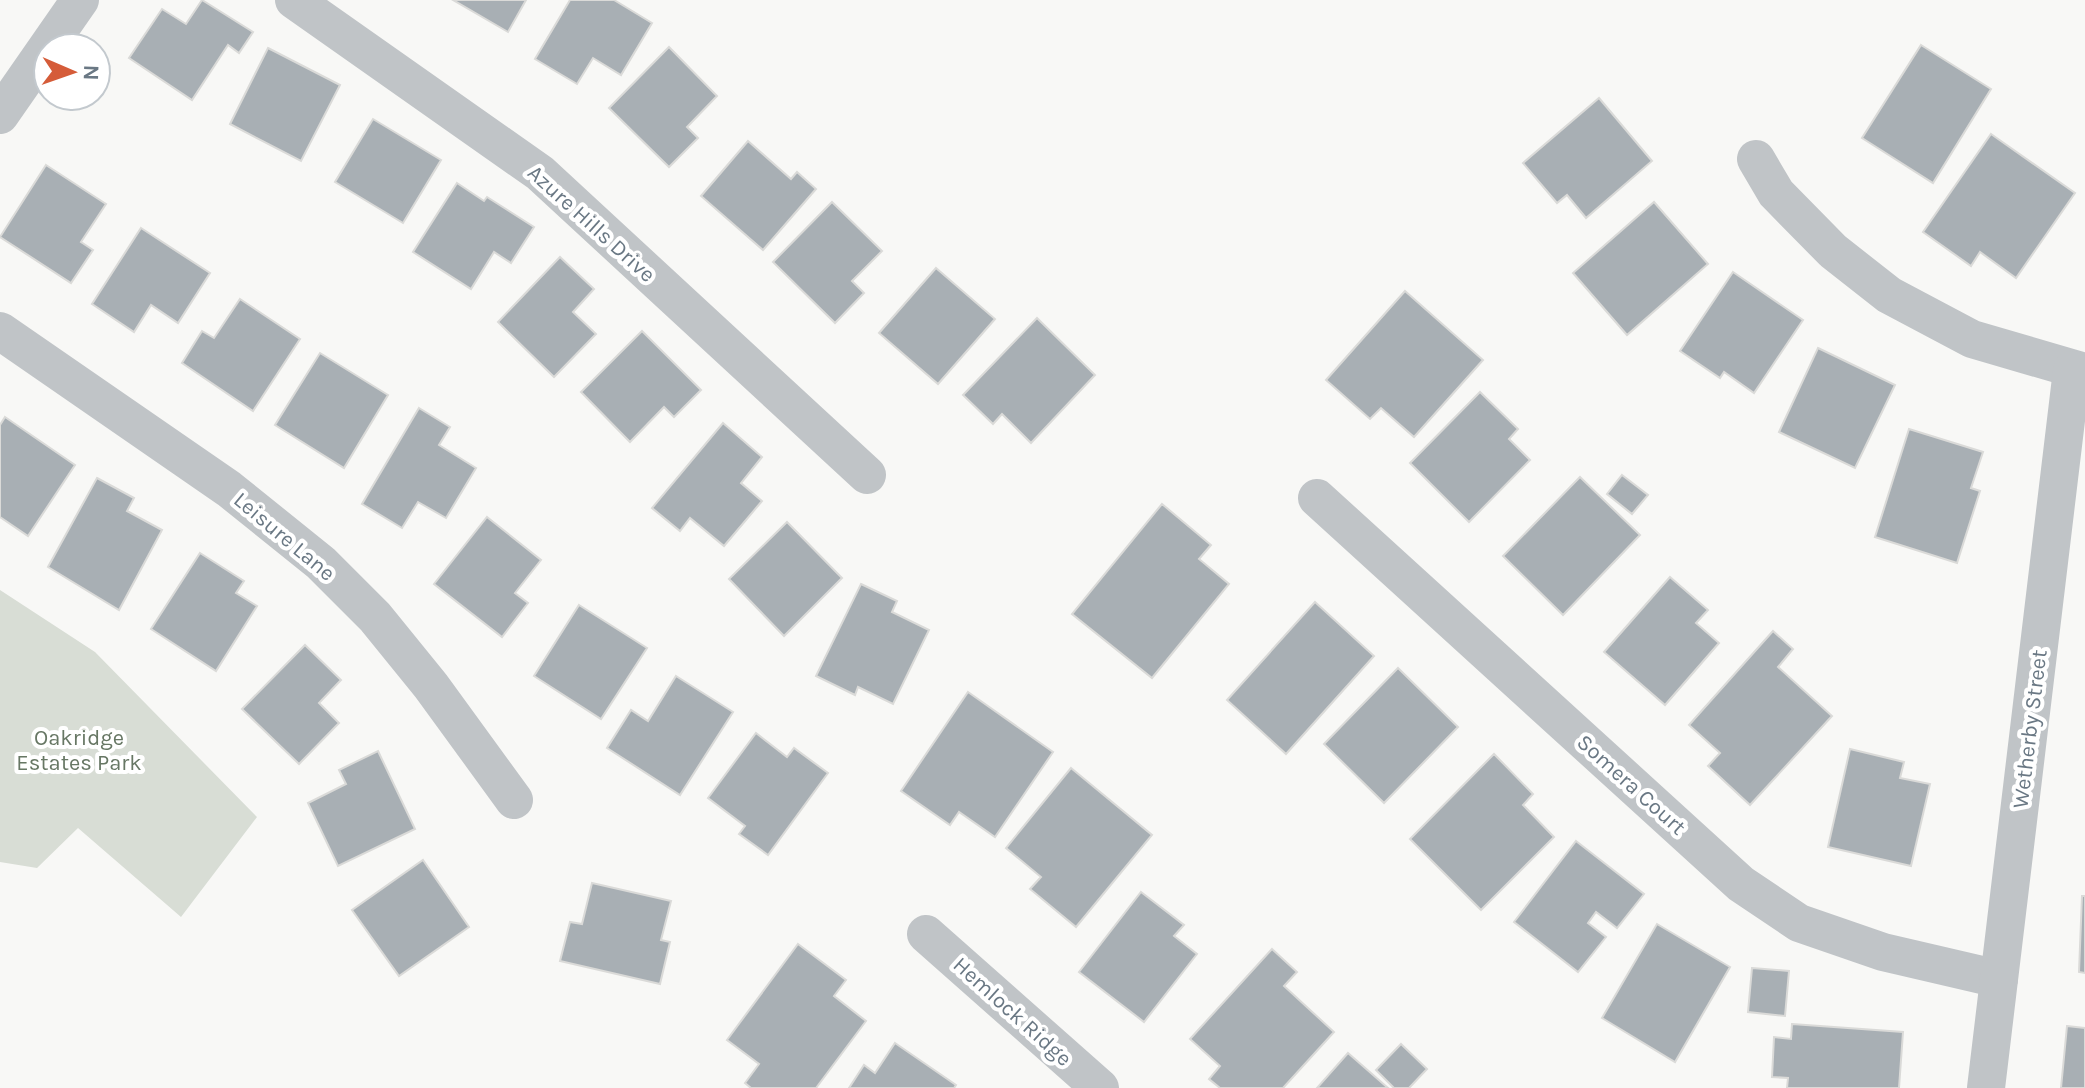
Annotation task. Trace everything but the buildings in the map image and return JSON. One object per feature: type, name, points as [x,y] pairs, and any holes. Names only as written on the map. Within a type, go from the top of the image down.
[{"type":"street","points":[[0,115],[80,0]]},
{"type":"street","name":"Azure Hills Drive","points":[[294,0],[540,173],[867,475]]},
{"type":"street","points":[[1756,159],[1776,193],[1833,251],[1889,295],[1972,339],[2079,371]]},
{"type":"street","name":"Leisure Lane","points":[[0,331],[229,489],[321,563],[375,617],[422,674],[514,800]]},
{"type":"street","name":"Wetherby Street","points":[[1986,1088],[2079,371]]},
{"type":"street","name":"Somera Court","points":[[1317,498],[1741,884],[1799,923],[1883,952],[1999,979]]},
{"type":"street","name":"Hemlock Ridge","points":[[926,934],[1100,1088]]},
{"type":"green space","name":"Oakridge Estates Park","points":[[0,590],[95,652],[257,817],[181,917],[78,828],[37,868],[0,862]]}]
